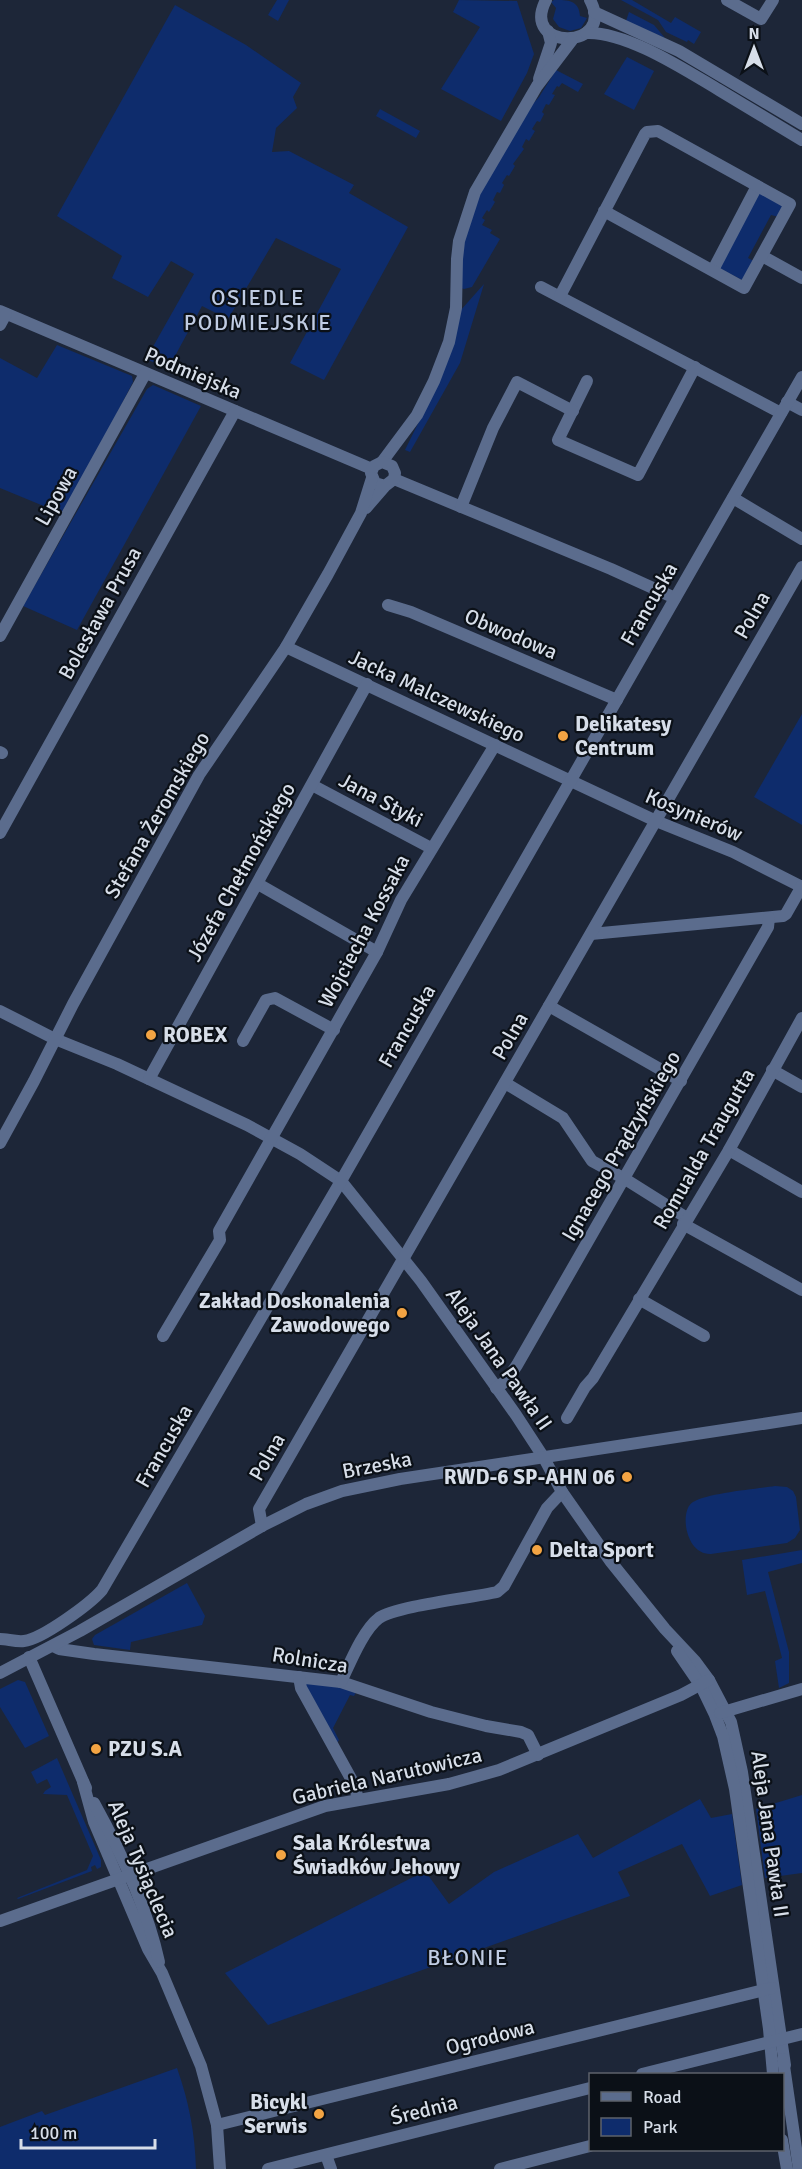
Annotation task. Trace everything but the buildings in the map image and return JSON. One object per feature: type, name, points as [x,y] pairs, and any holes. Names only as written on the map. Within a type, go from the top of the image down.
[{"type":"street","points":[[727,0],[761,19],[772,0]]},
{"type":"street","points":[[543,3],[543,20],[548,31],[559,38],[572,40],[586,33],[606,34],[645,49],[769,112],[802,124]]},
{"type":"street","points":[[586,33],[593,22],[593,4],[679,51],[769,112],[802,140]]},
{"type":"street","name":"Stefana Żeromskiego","points":[[537,86],[550,43],[548,31]]},
{"type":"street","name":"Stefana Żeromskiego","points":[[361,513],[391,478],[409,428],[434,381],[452,332],[456,308],[457,260],[468,209],[475,192],[537,86],[572,40]]},
{"type":"street","points":[[560,297],[604,211],[645,134],[651,130],[658,131],[790,204],[744,288],[604,211]]},
{"type":"street","points":[[713,270],[757,186]]},
{"type":"street","points":[[762,256],[802,278]]},
{"type":"street","points":[[541,287],[695,367],[784,407],[802,410]]},
{"type":"street","name":"Podmiejska","points":[[2,317],[375,470]]},
{"type":"street","points":[[587,381],[558,440],[638,475],[695,367]]},
{"type":"street","name":"Lipowa","points":[[0,636],[145,374]]},
{"type":"street","name":"Francuska","points":[[0,1640],[24,1641],[34,1637],[77,1612],[102,1590],[341,1181],[802,377]]},
{"type":"street","points":[[461,507],[494,428],[517,382],[573,411]]},
{"type":"street","name":"Bolesława Prusa","points":[[0,833],[235,411]]},
{"type":"street","name":"Stefana Żeromskiego","points":[[0,1143],[199,775],[286,647],[361,513],[375,470],[409,428]]},
{"type":"street","points":[[389,464],[391,478],[378,485],[375,470],[389,464]]},
{"type":"street","points":[[391,478],[611,568],[675,598]]},
{"type":"street","points":[[734,498],[802,539]]},
{"type":"street","name":"Polna","points":[[261,1526],[259,1509],[802,567]]},
{"type":"street","name":"Obwodowa","points":[[388,605],[411,612],[617,700]]},
{"type":"street","name":"Jacka Malczewskiego","points":[[286,647],[571,780]]},
{"type":"street","name":"Józefa Chełmońskiego","points":[[149,1079],[367,684]]},
{"type":"street","name":"Wojciecha Kossaka","points":[[273,1139],[377,951],[401,900],[495,744]]},
{"type":"street","name":"Kosynierów","points":[[571,780],[656,821],[723,847],[802,887],[786,914],[769,918],[591,934]]},
{"type":"street","name":"Jana Styki","points":[[312,785],[431,848]]},
{"type":"street","points":[[258,884],[377,951]]},
{"type":"street","name":"Ignacego Prądzyńskiego","points":[[496,1388],[506,1381],[517,1365],[681,1082],[768,927],[769,918]]},
{"type":"street","points":[[243,1041],[266,1000],[275,998],[334,1030]]},
{"type":"street","points":[[549,1006],[681,1082]]},
{"type":"street","name":"Aleja Jana Pawła II","points":[[0,1009],[273,1139],[341,1181],[404,1258],[544,1458],[562,1492],[611,1562],[705,1683],[717,1710],[753,1883],[776,2040],[785,2065],[785,2092],[799,2169]]},
{"type":"street","name":"Romualda Traugutta","points":[[567,1418],[729,1150],[802,1017]]},
{"type":"street","points":[[772,1070],[802,1087]]},
{"type":"street","points":[[505,1083],[562,1118],[592,1161],[625,1179],[685,1221],[802,1290]]},
{"type":"street","points":[[163,1336],[220,1240],[219,1231],[273,1139]]},
{"type":"street","points":[[729,1150],[802,1192]]},
{"type":"street","points":[[639,1299],[704,1336]]},
{"type":"street","name":"Brzeska","points":[[0,1673],[53,1646],[261,1526],[306,1504],[342,1491],[400,1479],[802,1418]]},
{"type":"street","points":[[341,1682],[364,1636],[378,1619],[406,1609],[497,1592],[504,1586],[547,1508],[562,1492]]},
{"type":"street","points":[[80,1630],[85,1646],[94,1654]]},
{"type":"street","points":[[0,1640],[29,1657]]},
{"type":"street","name":"Rolnicza","points":[[53,1646],[94,1654],[341,1682],[431,1713],[521,1732],[528,1736],[538,1755]]},
{"type":"street","name":"Aleja Tysiąclecia","points":[[29,1657],[155,1943],[162,1973],[201,2066],[216,2125],[220,2169]]},
{"type":"street","points":[[299,1677],[301,1688],[354,1784],[357,1799]]},
{"type":"street","name":"Gabriela Narutowicza","points":[[0,1921],[325,1806],[449,1784],[499,1770],[680,1696],[705,1683]]},
{"type":"street","points":[[680,1696],[702,1699],[717,1710],[802,1689]]},
{"type":"street","name":"Ogrodowa","points":[[216,2125],[768,1988]]},
{"type":"street","points":[[646,2073],[802,2034]]},
{"type":"street","name":"Aleja Jana Pawła II","points":[[773,2073],[776,2040]]},
{"type":"street","name":"Średnia","points":[[268,2169],[589,2089]]},
{"type":"street","points":[[784,2139],[789,2144],[795,2145]]},
{"type":"street","points":[[784,2146],[787,2169]]},
{"type":"street","points":[[500,2169],[589,2147]]},
{"type":"street","points":[[326,2155],[332,2169]]},
{"type":"green space","points":[[277,0],[289,0],[278,21],[268,15]]},
{"type":"green space","points":[[459,0],[517,1],[534,54],[527,73],[501,121],[441,89],[480,27],[453,12]]},
{"type":"green space","points":[[554,0],[575,4],[580,16],[587,18],[581,28],[570,31],[559,27],[553,19],[556,8],[551,2]]},
{"type":"green space","points":[[621,0],[632,0],[671,23],[675,17],[701,32],[694,44],[688,40],[687,42],[666,32],[658,20]]},
{"type":"green space","points":[[175,5],[246,45],[301,83],[293,97],[297,108],[276,128],[272,152],[289,151],[354,185],[349,193],[408,227],[324,380],[290,363],[341,269],[276,238],[228,319],[202,306],[168,369],[146,359],[194,274],[171,261],[148,297],[112,278],[122,256],[57,216]]},
{"type":"green space","points":[[629,12],[654,25],[665,38],[626,21]]},
{"type":"green space","points":[[627,57],[654,71],[634,110],[604,94]]},
{"type":"green space","points":[[556,70],[583,84],[578,92],[562,83],[552,94],[555,95],[549,105],[546,104],[540,122],[537,121],[532,129],[535,131],[529,141],[526,139],[522,147],[524,149],[513,164],[515,166],[502,183],[504,185],[500,193],[497,192],[493,200],[495,202],[482,218],[485,220],[482,225],[492,230],[490,233],[500,239],[472,287],[461,288],[461,255],[474,203],[524,114],[539,97]]},
{"type":"green space","points":[[380,109],[420,131],[416,138],[376,116]]},
{"type":"green space","points":[[759,192],[783,206],[779,217],[771,215],[748,258],[754,261],[742,280],[720,267]]},
{"type":"green space","points":[[484,284],[460,363],[410,452],[405,450],[435,389],[460,311]]},
{"type":"green space","points":[[57,345],[132,376],[133,382],[63,514],[0,488],[0,358],[37,378]]},
{"type":"green space","points":[[153,385],[201,406],[77,630],[23,606],[147,389]]},
{"type":"green space","points":[[802,714],[802,825],[754,797]]},
{"type":"green space","points":[[775,1486],[787,1487],[796,1497],[800,1530],[795,1538],[787,1543],[711,1554],[702,1552],[690,1540],[686,1514],[693,1502],[720,1494]]},
{"type":"green space","points":[[802,1550],[802,1563],[768,1572],[789,1652],[789,1683],[779,1688],[775,1661],[782,1658],[765,1591],[747,1595],[742,1560]]},
{"type":"green space","points":[[187,1583],[205,1616],[202,1625],[131,1642],[130,1650],[94,1645],[92,1639],[95,1635]]},
{"type":"green space","points":[[18,1680],[25,1682],[49,1736],[25,1748],[0,1707],[0,1689]]},
{"type":"green space","points":[[303,1681],[328,1684],[356,1692],[354,1696],[350,1695],[333,1728],[339,1740],[337,1743]]},
{"type":"green space","points":[[57,1758],[101,1860],[101,1867],[97,1869],[95,1865],[91,1867],[92,1871],[18,1899],[87,1870],[93,1856],[67,1795],[43,1794],[51,1787],[47,1779],[37,1784],[31,1772]]},
{"type":"green space","points":[[802,1795],[802,1873],[765,1878],[756,1809]]},
{"type":"green space","points":[[700,1799],[711,1818],[732,1814],[742,1885],[710,1896],[682,1844],[618,1872],[630,1896],[268,2025],[225,1973],[425,1871],[449,1904],[494,1872],[578,1834],[593,1858]]},
{"type":"green space","points":[[177,2068],[191,2118],[196,2169],[0,2169],[0,2127],[42,2111],[45,2115]]},
{"type":"place","name":"Delikatesy Centrum","points":[[563,736]]},
{"type":"place","name":"ROBEX","points":[[151,1035]]},
{"type":"place","name":"Zakład Doskonalenia Zawodowego","points":[[402,1313]]},
{"type":"place","name":"RWD-6 SP-AHN 06","points":[[627,1477]]},
{"type":"place","name":"Delta Sport","points":[[537,1550]]},
{"type":"place","name":"PZU S.A","points":[[96,1749]]},
{"type":"place","name":"Sala Królestwa Świadków Jehowy","points":[[281,1855]]},
{"type":"place","name":"Bicykl Serwis","points":[[319,2114]]},
{"type":"district","name":"OSIEDLE PODMIEJSKIE","points":[[258,310]]},
{"type":"district","name":"BŁONIE","points":[[468,1957]]}]
